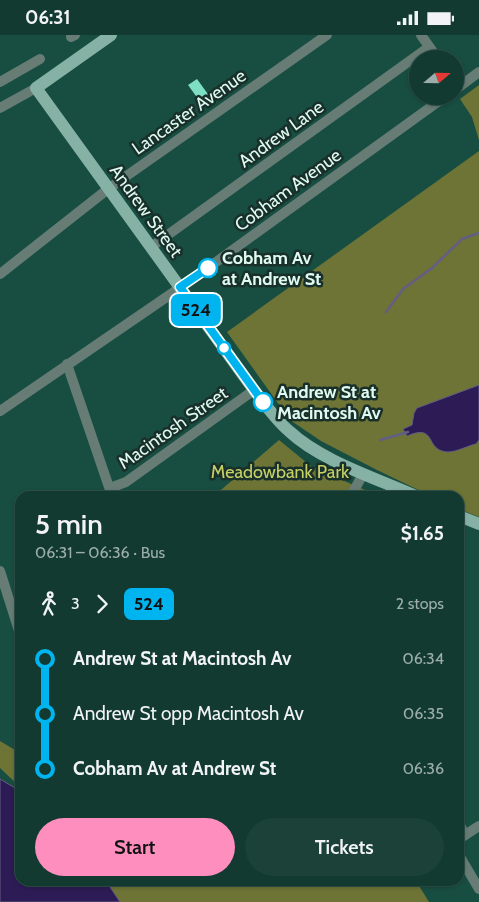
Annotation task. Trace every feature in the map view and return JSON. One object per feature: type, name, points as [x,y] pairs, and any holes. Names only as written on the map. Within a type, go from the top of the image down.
[{"type":"main road","points":[[36,88],[111,35]]},
{"type":"main road","name":"Andrew Street","points":[[36,88],[254,390],[282,425],[300,441],[317,451],[404,491]]},
{"type":"main road","points":[[464,518],[479,524]]},
{"type":"street","name":"Lancaster Avenue","points":[[0,274],[108,189],[327,35]]},
{"type":"street","points":[[421,35],[431,50]]},
{"type":"street","name":"Andrew Lane","points":[[151,247],[429,47]]},
{"type":"street","points":[[0,82],[40,59]]},
{"type":"street","points":[[464,82],[479,72]]},
{"type":"street","points":[[0,108],[36,88]]},
{"type":"street","name":"Cobham Avenue","points":[[0,411],[180,287],[433,105]]},
{"type":"street","points":[[67,364],[111,491]]},
{"type":"street","name":"Macintosh Street","points":[[112,491],[254,390]]},
{"type":"street","points":[[355,491],[364,474]]},
{"type":"street","points":[[0,571],[15,618]]},
{"type":"street","points":[[464,836],[479,827]]},
{"type":"street","points":[[464,864],[479,889]]},
{"type":"green space","points":[[479,85],[479,140],[472,117],[464,105],[464,96]]},
{"type":"green space","points":[[479,151],[479,517],[464,511],[464,491],[421,491],[321,441],[290,420],[227,332]]},
{"type":"green space","name":"Meadowbank Park","points":[[279,440],[312,467],[367,491],[220,491]]},
{"type":"green space","points":[[0,741],[15,750],[15,782],[0,768]]},
{"type":"green space","points":[[84,886],[419,886],[429,902],[98,902]]},
{"type":"shaded area","points":[[479,385],[479,440],[476,444],[446,452],[437,448],[426,434],[416,433],[407,436],[403,429],[412,425],[417,408]]},
{"type":"shaded area","points":[[0,779],[15,788],[15,886],[109,886],[120,902],[0,902]]},
{"type":"building","points":[[197,79],[210,97],[204,104],[203,102],[201,103],[188,85]]},
{"type":"waterway","points":[[386,312],[403,289],[432,268],[462,239],[479,233]]},
{"type":"waterway","points":[[380,440],[408,432]]},
{"type":"bus line","name":"524","points":[[208,268],[180,287],[263,402]]},
{"type":"place","name":"Cobham Av at Andrew St","points":[[208,268]]},
{"type":"place","name":"Andrew St at Macintosh Av","points":[[263,402]]}]
